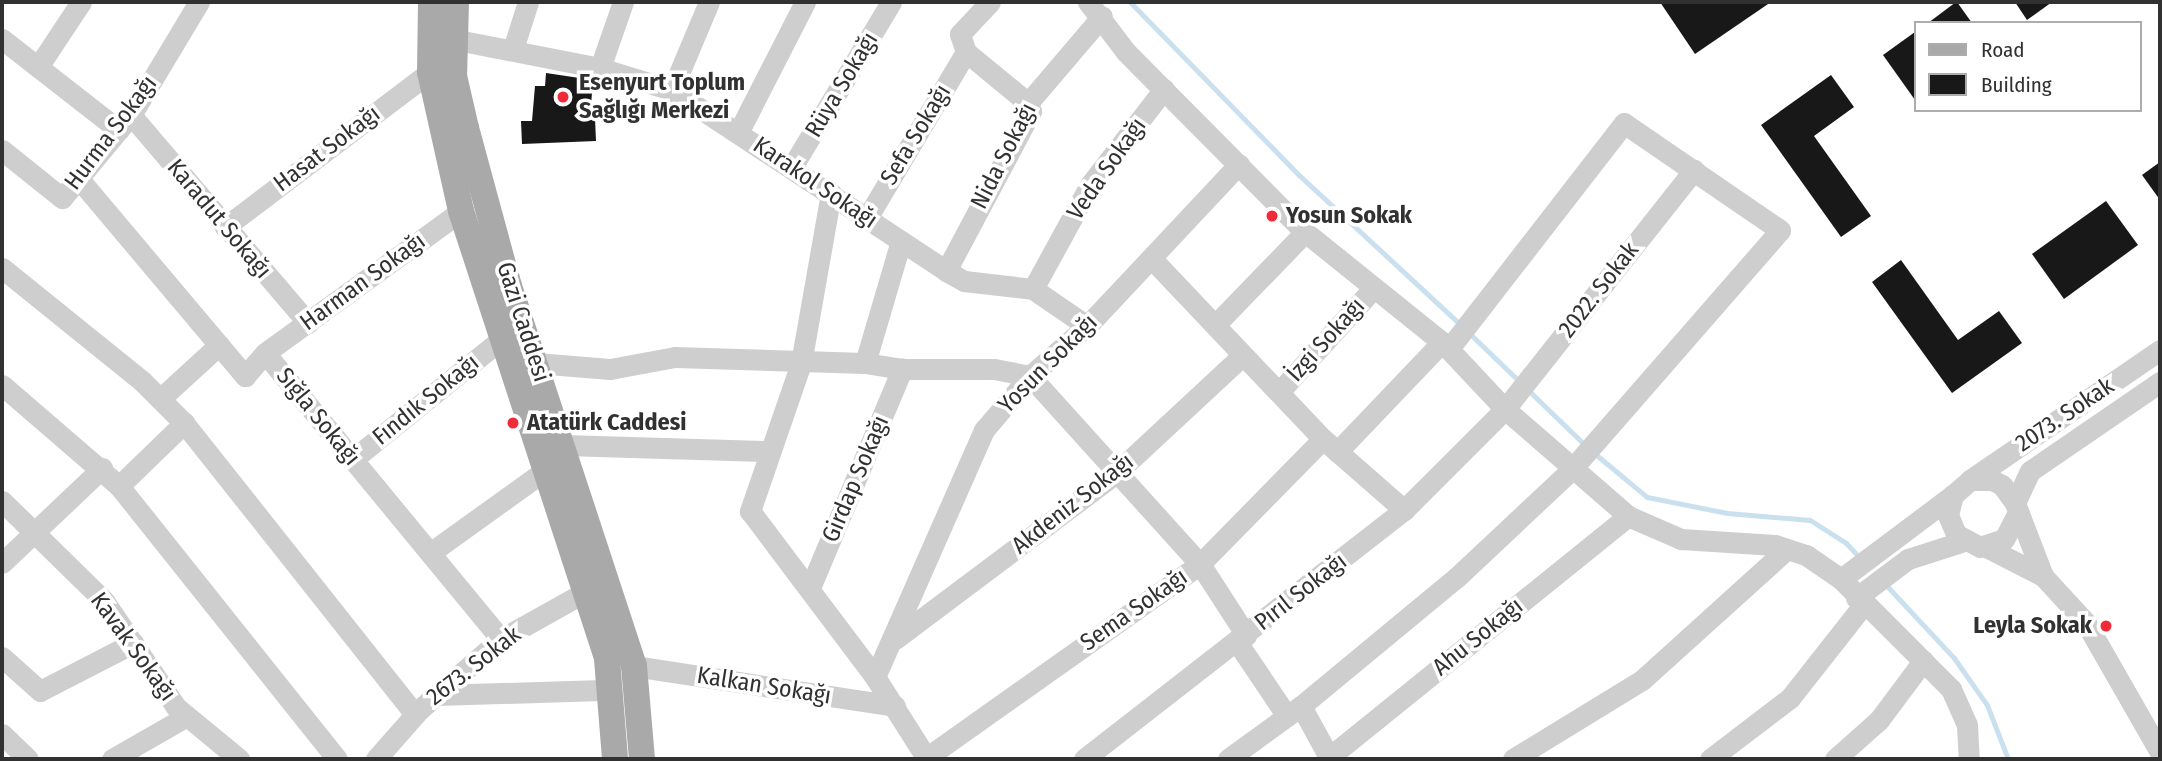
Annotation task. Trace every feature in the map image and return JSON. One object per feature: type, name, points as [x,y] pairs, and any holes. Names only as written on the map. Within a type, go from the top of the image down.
[{"type":"main road","name":"Gazi Caddesi","points":[[431,2],[430,72],[461,211],[500,340],[587,592],[607,659],[615,759]]},
{"type":"main road","name":"Gazi Caddesi","points":[[456,2],[452,39],[454,76],[466,128],[536,363],[634,666],[642,759]]},
{"type":"street","points":[[37,67],[81,2]]},
{"type":"street","name":"Hurma Sokağı","points":[[2,150],[62,198],[125,123],[199,2]]},
{"type":"street","points":[[513,49],[528,2]]},
{"type":"street","points":[[600,68],[624,2]]},
{"type":"street","points":[[672,90],[709,2]]},
{"type":"street","points":[[739,131],[806,2]]},
{"type":"street","name":"Rüya Sokağı","points":[[792,167],[891,2]]},
{"type":"street","points":[[990,2],[960,34],[966,52],[1028,103]]},
{"type":"street","points":[[1095,9],[1126,52],[1305,232],[1372,289],[1449,344],[1628,516],[1681,539],[1787,549],[1824,564],[1844,576],[1861,598],[1951,689],[1967,725],[1969,759]]},
{"type":"street","name":"Nida Sokağı","points":[[946,271],[1031,111],[1028,103],[1095,9]]},
{"type":"street","name":"Karadut Sokağı","points":[[2,39],[37,67],[125,123],[225,227],[308,323]]},
{"type":"street","name":"Karakol Sokağı","points":[[452,39],[600,68],[672,90],[739,131],[946,271],[964,281],[1033,289],[1087,326]]},
{"type":"street","name":"Sefa Sokağı","points":[[867,218],[966,52]]},
{"type":"street","name":"Hasat Sokağı","points":[[225,227],[430,72]]},
{"type":"street","name":"Veda Sokağı","points":[[1033,289],[1090,185],[1164,89]]},
{"type":"street","name":"Sema Sokağı","points":[[926,759],[1200,564],[1330,446],[1449,344],[1475,317],[1624,123],[1694,170]]},
{"type":"street","name":"Yosun Sokağı","points":[[875,677],[984,430],[1030,376],[1087,326],[1239,164]]},
{"type":"street","points":[[1227,759],[1294,711],[1456,578],[1575,467],[1780,230],[1694,170]]},
{"type":"street","name":"2022. Sokak","points":[[1508,402],[1694,170]]},
{"type":"street","name":"Sığla Sokağı","points":[[79,179],[245,376],[265,353],[501,639]]},
{"type":"street","points":[[831,193],[801,363],[768,451],[750,512],[875,677],[926,759]]},
{"type":"street","name":"Harman Sokağı","points":[[265,353],[461,211]]},
{"type":"street","points":[[1216,324],[1305,232]]},
{"type":"street","points":[[865,363],[901,241]]},
{"type":"street","points":[[1152,259],[1330,446],[1404,510]]},
{"type":"street","points":[[2,268],[160,399],[184,423],[415,714]]},
{"type":"street","name":"İzgi Sokağı","points":[[1280,391],[1372,289]]},
{"type":"street","name":"Fındık Sokağı","points":[[352,460],[500,340]]},
{"type":"street","points":[[160,399],[219,345]]},
{"type":"street","name":"2073. Sokak","points":[[1970,480],[2160,350]]},
{"type":"street","name":"Akdeniz Sokağı","points":[[893,640],[1115,473],[1243,355]]},
{"type":"street","points":[[536,363],[610,369],[675,357],[865,363],[902,369],[994,369],[1030,376],[1200,564],[1241,639],[1329,759]]},
{"type":"street","name":"Girdap Sokağı","points":[[810,588],[902,369]]},
{"type":"street","name":"2073. Sokak","points":[[2016,508],[2030,471],[2160,382]]},
{"type":"street","points":[[2,385],[102,468],[337,759]]},
{"type":"street","name":"Pırıl Sokağı","points":[[1084,759],[1404,510],[1508,402]]},
{"type":"street","points":[[118,486],[184,423]]},
{"type":"street","points":[[564,445],[768,451]]},
{"type":"street","points":[[2,563],[34,528],[102,468]]},
{"type":"street","points":[[430,553],[544,471]]},
{"type":"street","points":[[1844,576],[1970,480],[1992,480],[2016,508],[2043,576]]},
{"type":"street","points":[[1953,495],[1951,525],[1964,541]]},
{"type":"street","name":"Kavak Sokağı","points":[[2,501],[34,528],[104,601],[176,707],[232,757]]},
{"type":"street","points":[[1986,547],[2004,539],[2016,508]]},
{"type":"street","name":"Ahu Sokağı","points":[[1329,759],[1628,516]]},
{"type":"street","points":[[1710,759],[1790,698],[1861,598],[1886,573],[1908,559],[1964,541],[1986,547],[2043,576],[2087,623],[2155,729],[2160,752]]},
{"type":"street","points":[[1513,759],[1642,680],[1787,549]]},
{"type":"street","name":"2673. Sokak","points":[[376,759],[398,751],[415,714],[501,639],[587,592]]},
{"type":"street","points":[[2,657],[40,691],[132,643]]},
{"type":"street","points":[[1835,759],[1879,720],[1923,661]]},
{"type":"street","name":"Kalkan Sokağı","points":[[634,666],[895,706]]},
{"type":"street","points":[[437,695],[610,690]]},
{"type":"street","points":[[112,759],[187,716]]},
{"type":"street","points":[[2,734],[28,759]]},
{"type":"building","points":[[1660,2],[1771,2],[1695,54]]},
{"type":"building","points":[[1956,2],[1971,21],[1931,21]]},
{"type":"building","points":[[2015,2],[2052,2],[2027,20]]},
{"type":"building","points":[[1913,33],[1913,97],[1883,55]]},
{"type":"building","points":[[546,73],[593,80],[590,118],[595,118],[596,141],[522,144],[521,121],[532,121],[535,86],[545,86]]},
{"type":"building","points":[[1831,75],[1854,107],[1814,136],[1871,216],[1841,237],[1761,125]]},
{"type":"building","points":[[2160,162],[2160,200],[2142,175]]},
{"type":"building","points":[[2106,201],[2138,245],[2064,299],[2032,254]]},
{"type":"building","points":[[1901,260],[1958,340],[1999,311],[2022,343],[1952,393],[1872,282]]},
{"type":"waterway","points":[[1130,2],[1300,176],[1461,325]]},
{"type":"waterway","points":[[1468,332],[1519,381]]},
{"type":"waterway","points":[[1528,390],[1587,447]]},
{"type":"waterway","points":[[1594,453],[1647,497],[1727,513],[1810,520],[1846,543],[1861,559]]},
{"type":"waterway","points":[[1885,584],[1954,658],[1987,705],[2008,759]]},
{"type":"place","name":"Esenyurt Toplum Sağlığı Merkezi","points":[[563,97]]},
{"type":"place","name":"Yosun Sokak","points":[[1272,216]]},
{"type":"place","name":"Atatürk Caddesi","points":[[513,423]]},
{"type":"place","name":"Leyla Sokak","points":[[2106,626]]}]
